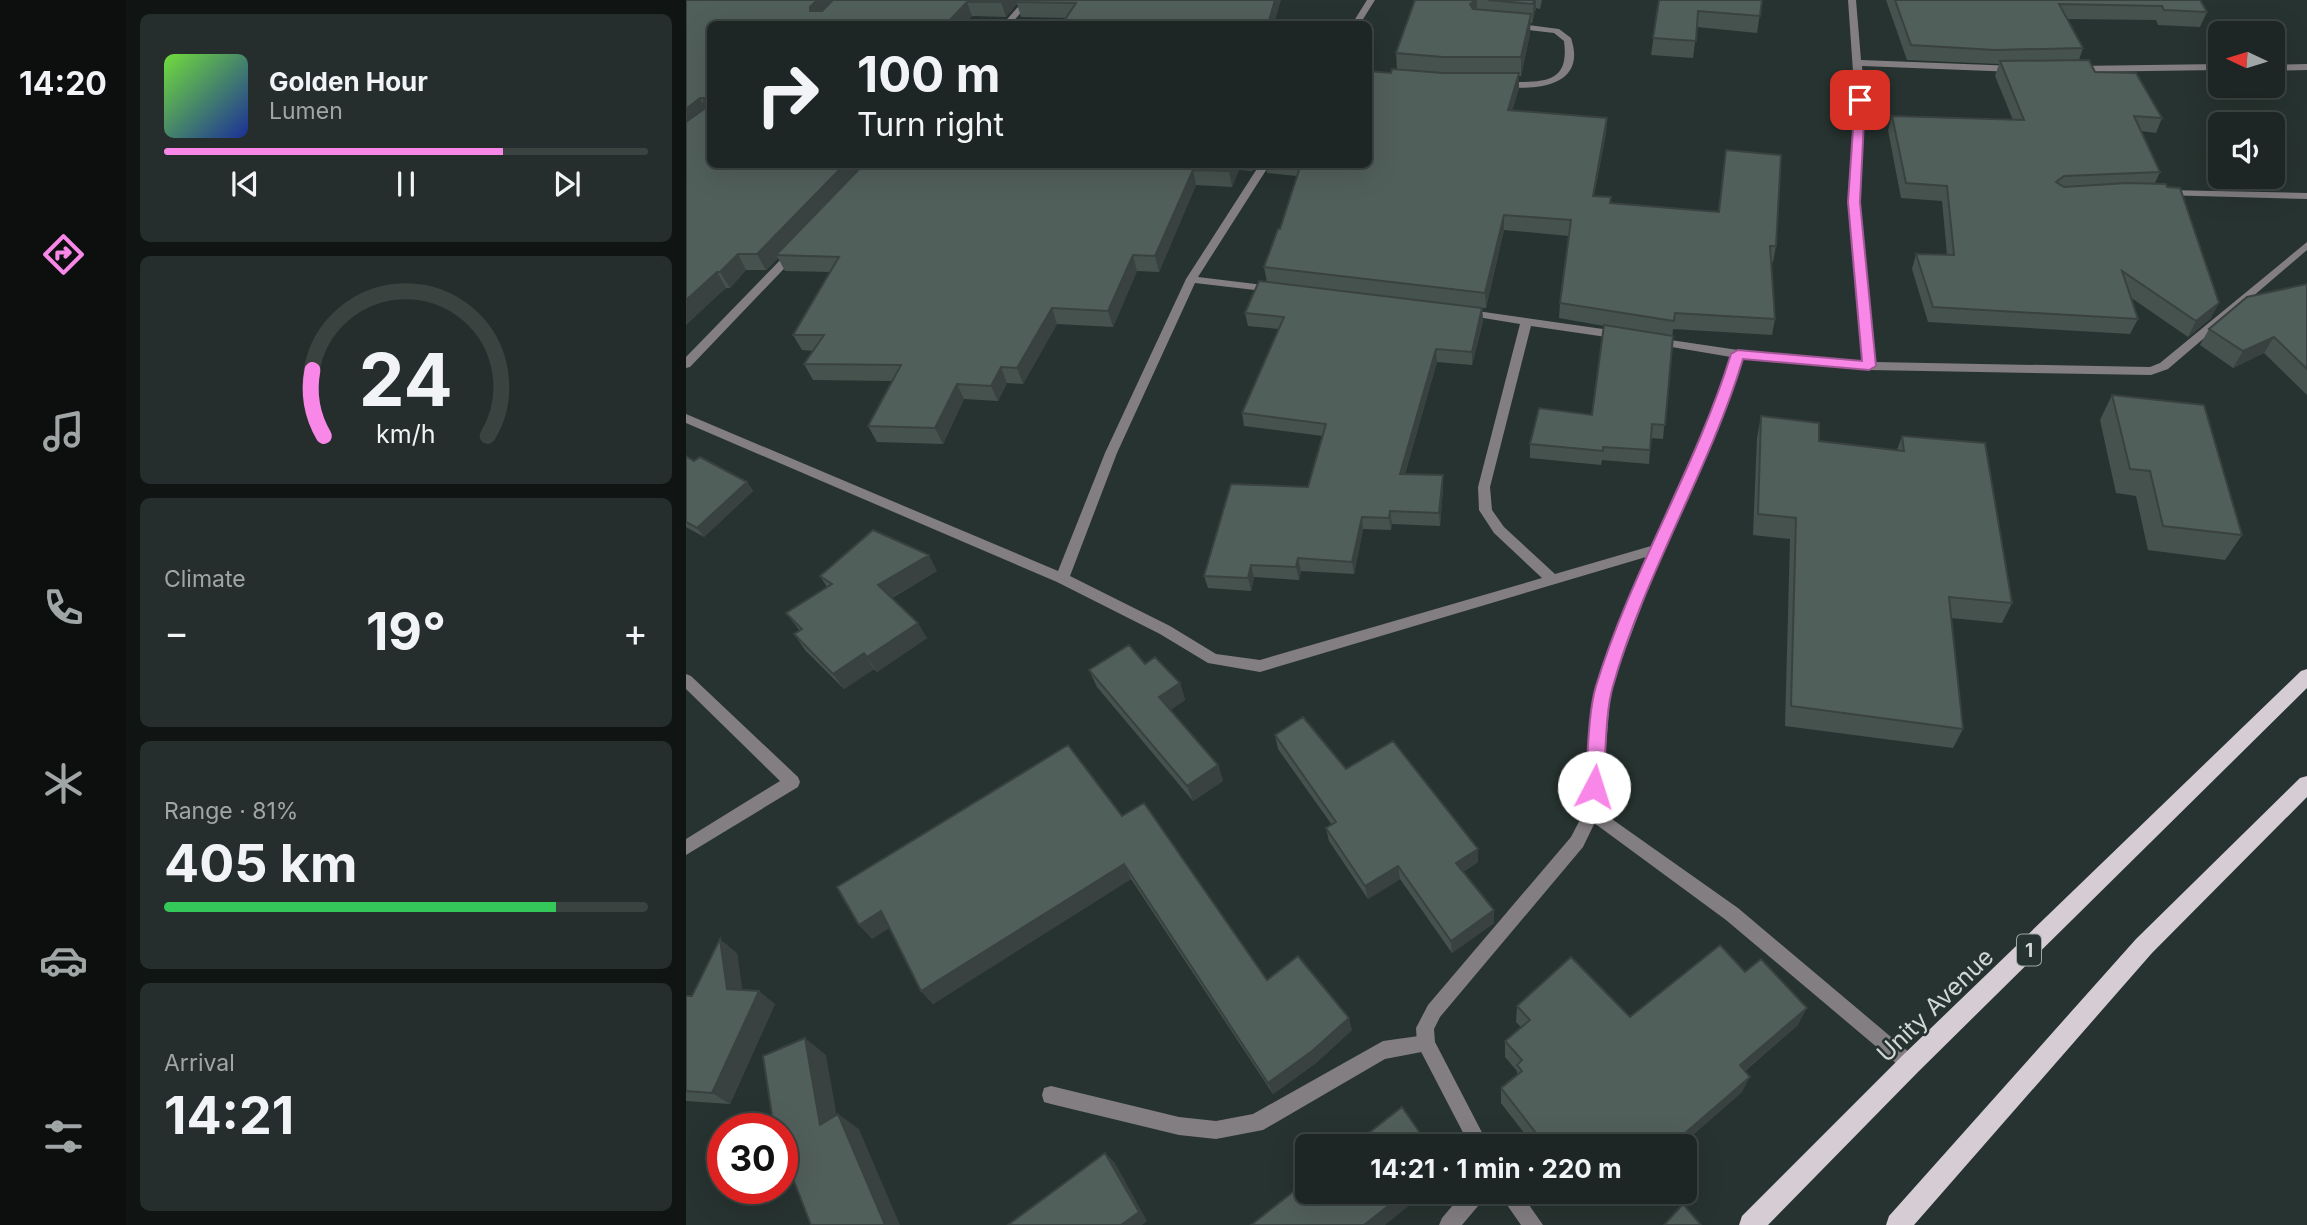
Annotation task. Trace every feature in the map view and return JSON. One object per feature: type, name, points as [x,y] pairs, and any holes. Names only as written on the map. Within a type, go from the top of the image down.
[{"type":"main road","name":"Unity Avenue","points":[[1751,1225],[1910,1065],[2307,676]]},
{"type":"main road","points":[[1898,1225],[2144,946],[2307,784]]},
{"type":"street","points":[[1010,21],[1028,0]]},
{"type":"street","points":[[1358,21],[1371,0]]},
{"type":"street","points":[[1852,0],[1860,100],[1854,202],[1869,366]]},
{"type":"street","points":[[1495,83],[1553,82],[1567,72],[1571,61],[1568,40],[1556,31],[1502,26]]},
{"type":"street","points":[[1858,63],[2031,69]]},
{"type":"street","points":[[2059,69],[2208,67]]},
{"type":"street","points":[[2286,68],[2307,67]]},
{"type":"street","points":[[1062,578],[1111,453],[1191,279],[1262,168]]},
{"type":"street","points":[[2155,193],[2307,195]]},
{"type":"street","points":[[686,364],[802,243]]},
{"type":"street","points":[[1646,339],[1738,354],[1869,366],[2151,371],[2164,366],[2307,245]]},
{"type":"street","points":[[1191,279],[1285,290]]},
{"type":"street","points":[[1446,310],[1633,337]]},
{"type":"street","points":[[1527,320],[1483,488],[1486,510],[1499,530],[1552,579]]},
{"type":"street","points":[[1474,1134],[1426,1044],[1425,1028],[1434,1011],[1577,842],[1592,812],[1604,688],[1656,549],[1722,405],[1738,354]]},
{"type":"street","points":[[686,418],[1062,578],[1165,630],[1213,659],[1260,666],[1656,549]]},
{"type":"street","points":[[686,680],[792,782],[686,848]]},
{"type":"street","points":[[1592,812],[1732,914],[1910,1065]]},
{"type":"street","points":[[1051,1095],[1179,1126],[1216,1130],[1255,1123],[1383,1050],[1426,1044]]},
{"type":"street","points":[[1449,1225],[1467,1204]]},
{"type":"street","points":[[1517,1204],[1533,1225]]},
{"type":"building","points":[[686,0],[817,0],[810,7],[810,11],[822,11],[833,0],[1003,0],[967,2],[949,21],[707,21],[707,168],[841,168],[757,254],[738,254],[686,300],[686,122],[704,109],[704,98],[686,109]]},
{"type":"building","points":[[1275,0],[1269,21],[1064,21],[1076,3],[1016,2]]},
{"type":"building","points":[[1415,0],[1476,0],[1470,4],[1473,9],[1531,14],[1521,57],[1443,57],[1396,53]]},
{"type":"building","points":[[1488,0],[1534,0],[1533,4]]},
{"type":"building","points":[[1659,0],[1762,0],[1760,16],[1698,11],[1696,41],[1653,38]]},
{"type":"building","points":[[1895,0],[2200,0],[2207,12],[2164,10],[2162,6],[2059,4],[2083,48],[1995,50],[1911,45]]},
{"type":"building","points":[[2089,60],[2095,72],[2136,73],[2162,118],[2134,116],[2160,172],[2064,176],[2056,182],[2064,187],[2127,183],[2166,184],[2167,187],[2180,188],[2219,303],[2196,321],[2122,271],[2138,319],[1933,307],[1916,254],[1954,255],[1947,186],[1906,183],[1892,116],[2024,120],[2000,61]]},
{"type":"building","points":[[1392,69],[1443,73],[1519,73],[1508,110],[1607,118],[1593,196],[1611,197],[1610,203],[1719,212],[1726,150],[1781,155],[1776,246],[1770,246],[1775,319],[1675,313],[1674,321],[1560,303],[1571,220],[1504,215],[1485,293],[1264,267],[1280,229],[1300,168],[1372,168],[1372,71],[1391,73]]},
{"type":"building","points":[[860,168],[1230,168],[1229,171],[1193,170],[1155,256],[1133,255],[1108,311],[1052,308],[1017,368],[1001,367],[991,386],[957,384],[935,428],[868,426],[901,365],[804,364],[824,335],[793,335],[839,257],[776,255]]},
{"type":"building","points":[[1259,281],[1482,308],[1472,352],[1436,349],[1400,474],[1443,475],[1439,513],[1390,511],[1389,518],[1362,517],[1352,562],[1298,558],[1296,567],[1251,565],[1248,578],[1204,576],[1231,484],[1308,487],[1326,424],[1242,413],[1284,317],[1245,313]]},
{"type":"building","points":[[2307,284],[2307,369],[2274,337],[2243,351],[2209,329],[2247,297]]},
{"type":"building","points":[[1604,325],[1673,336],[1665,425],[1652,424],[1650,450],[1603,447],[1603,451],[1530,444],[1539,408],[1592,415]]},
{"type":"building","points":[[2112,395],[2204,405],[2242,535],[2163,526],[2150,471],[2130,469]]},
{"type":"building","points":[[1761,416],[1819,423],[1819,441],[1904,451],[1902,436],[1985,443],[2012,603],[1949,597],[1963,729],[1791,706],[1796,518],[1758,514]]},
{"type":"building","points":[[686,456],[694,461],[700,457],[747,482],[697,528],[686,522]]},
{"type":"building","points":[[873,530],[929,555],[878,585],[918,623],[867,657],[864,653],[833,674],[794,634],[802,629],[786,613],[832,584],[820,576]]},
{"type":"building","points":[[1129,645],[1145,664],[1155,657],[1180,683],[1159,697],[1218,765],[1187,786],[1089,670]]},
{"type":"building","points":[[1303,717],[1346,769],[1393,741],[1478,849],[1456,863],[1494,910],[1451,941],[1398,866],[1365,886],[1326,828],[1336,822],[1275,735]]},
{"type":"building","points":[[1068,745],[1122,816],[1144,803],[1267,980],[1298,956],[1349,1018],[1312,1051],[1268,1083],[1124,864],[921,991],[881,911],[859,925],[837,887]]},
{"type":"building","points":[[720,939],[727,989],[759,991],[712,1093],[686,1091],[686,996],[692,996]]},
{"type":"building","points":[[1720,945],[1745,972],[1761,959],[1807,1008],[1740,1065],[1750,1077],[1684,1134],[1537,1134],[1501,1088],[1522,1071],[1517,1065],[1522,1060],[1505,1041],[1530,1020],[1517,1006],[1571,957],[1630,1017]]},
{"type":"building","points":[[805,1038],[820,1125],[838,1114],[885,1225],[811,1225],[798,1191],[798,1113],[772,1113],[763,1056]]},
{"type":"building","points":[[1402,1107],[1421,1134],[1367,1134]]},
{"type":"building","points":[[1105,1153],[1139,1212],[1121,1225],[1008,1225]]},
{"type":"building","points":[[1295,1190],[1295,1204],[1391,1204],[1364,1225],[1251,1225]]},
{"type":"building","points":[[1683,1204],[1701,1225],[1664,1225]]},
{"type":"route","points":[[1594,787],[1604,688],[1656,549],[1722,405],[1738,354],[1869,366],[1854,202],[1860,100]]}]
